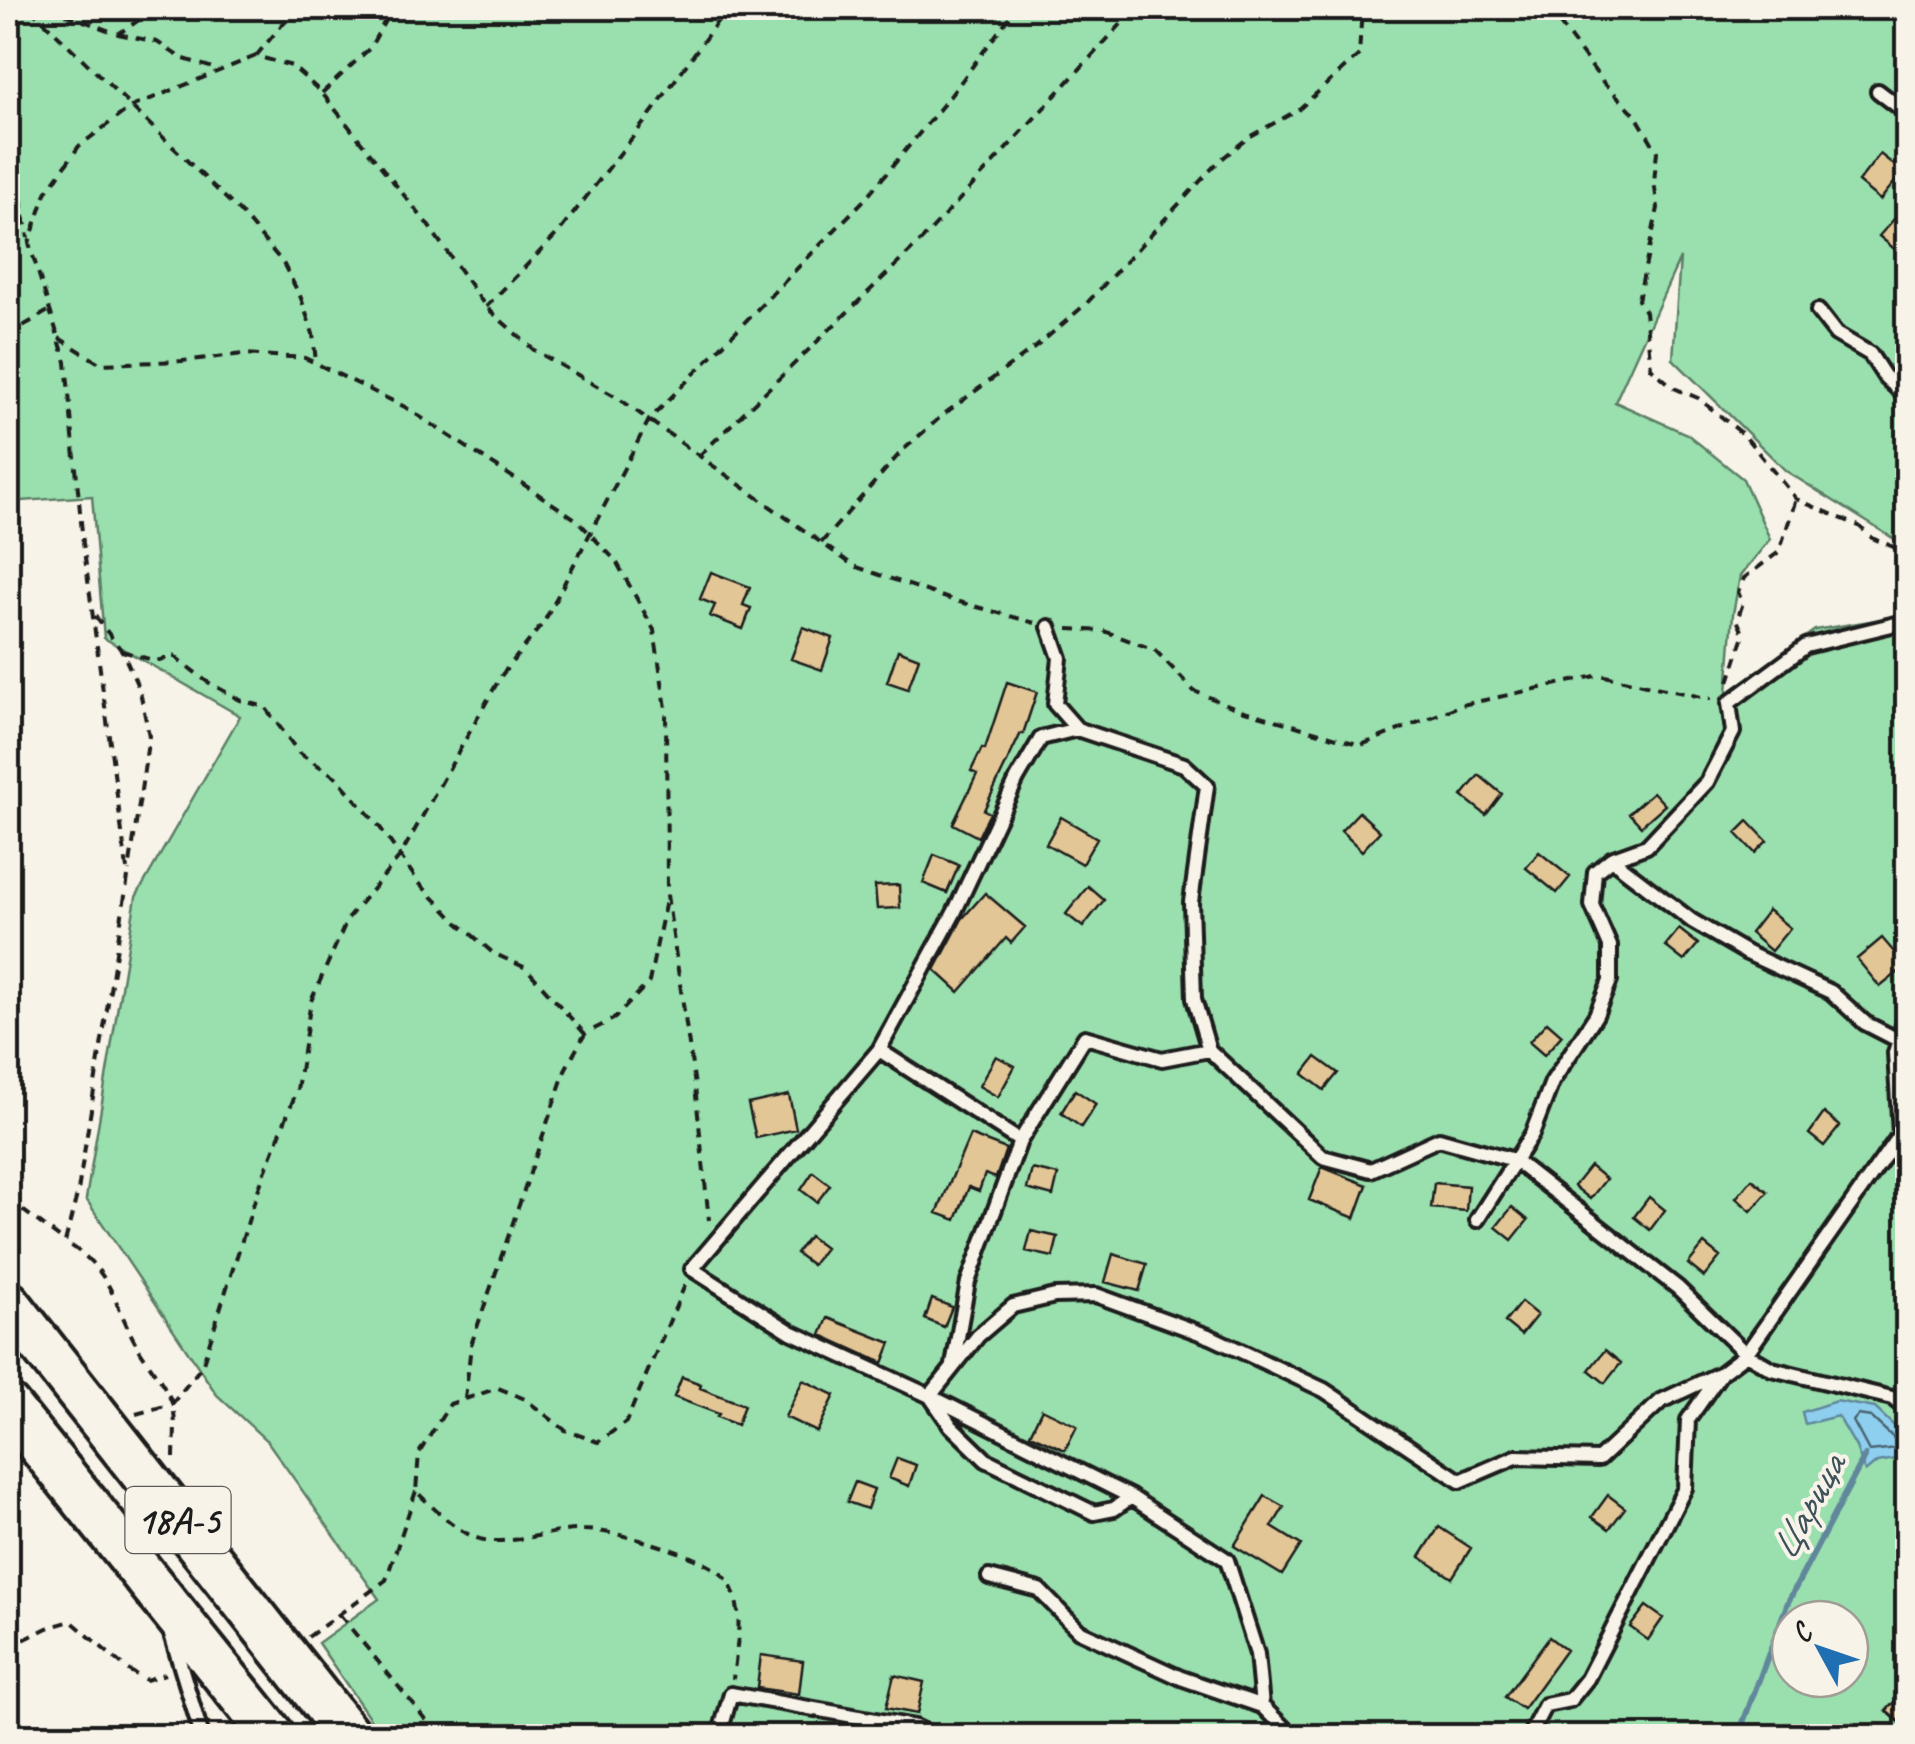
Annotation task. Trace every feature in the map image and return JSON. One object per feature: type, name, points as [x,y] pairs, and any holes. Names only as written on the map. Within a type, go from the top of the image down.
[{"type":"highway","name":"18А-5","points":[[8,1303],[349,1736]]},
{"type":"highway","name":"18А-5","points":[[8,1406],[274,1736]]},
{"type":"lane","points":[[1878,90],[1908,114]]},
{"type":"lane","points":[[1818,311],[1836,334],[1870,354],[1885,378],[1908,398]]},
{"type":"lane","points":[[1477,1220],[1532,1134],[1552,1082],[1596,1015],[1610,981],[1610,946],[1592,905],[1595,872],[1611,859],[1647,846],[1707,782],[1733,732],[1729,703],[1806,646],[1908,621]]},
{"type":"lane","points":[[1049,627],[1060,658],[1055,704],[1078,729],[1184,764],[1207,786],[1192,902],[1194,1000],[1209,1050],[1322,1156],[1371,1170],[1439,1140],[1514,1160],[1678,1288],[1746,1354],[1772,1369],[1892,1398],[1908,1410]]},
{"type":"lane","points":[[1078,729],[1041,738],[954,913],[879,1050],[692,1269],[791,1332],[930,1396],[1131,1497],[1227,1560],[1257,1654],[1262,1706]]},
{"type":"lane","points":[[1611,859],[1692,922],[1831,992],[1865,1022],[1898,1040]]},
{"type":"lane","points":[[930,1396],[978,1336],[1013,1306],[1054,1296],[1096,1295],[1211,1336],[1324,1390],[1460,1482],[1516,1457],[1600,1459],[1661,1401],[1721,1373],[1746,1354],[1900,1134],[1894,1053],[1908,1009]]},
{"type":"lane","points":[[952,1372],[968,1282],[1020,1141],[1085,1037],[1162,1058],[1209,1050]]},
{"type":"lane","points":[[879,1050],[1020,1141]]},
{"type":"lane","points":[[1529,1736],[1545,1706],[1570,1700],[1586,1679],[1685,1488],[1688,1420],[1721,1373]]},
{"type":"lane","points":[[930,1396],[951,1426],[986,1460],[1001,1468],[1094,1513],[1114,1509],[1131,1497]]},
{"type":"lane","points":[[989,1577],[1039,1590],[1079,1631],[1181,1678],[1262,1706],[1292,1736]]},
{"type":"lane","points":[[157,1589],[202,1736]]},
{"type":"lane","points":[[720,1736],[731,1694],[915,1728],[934,1736]]},
{"type":"path","points":[[30,8],[240,212],[283,263],[314,334],[316,364]]},
{"type":"path","points":[[49,8],[118,34],[157,42],[181,58],[218,70]]},
{"type":"path","points":[[118,34],[156,8]]},
{"type":"path","points":[[29,243],[46,193],[78,146],[131,107],[256,56],[296,8]]},
{"type":"path","points":[[322,93],[370,48],[392,8]]},
{"type":"path","points":[[486,307],[559,232],[727,8]]},
{"type":"path","points":[[103,1424],[172,1404],[202,1366],[256,1194],[298,1090],[312,1000],[348,918],[399,858],[501,676],[544,622],[650,420],[867,197],[1016,8]]},
{"type":"path","points":[[699,456],[922,239],[1136,8]]},
{"type":"path","points":[[821,543],[902,451],[1086,304],[1218,162],[1249,137],[1298,110],[1359,54],[1362,8]]},
{"type":"path","points":[[1548,8],[1603,82],[1635,114],[1657,151],[1654,182],[1658,208],[1638,300],[1645,312],[1652,368],[1674,388],[1698,398],[1744,435],[1796,499],[1859,526],[1872,538],[1908,553]]},
{"type":"path","points":[[256,56],[292,66],[322,93],[428,225],[486,307],[534,350],[618,398],[854,566],[952,600],[1049,627],[1104,632],[1155,650],[1194,692],[1241,710],[1361,744],[1462,706],[1600,675],[1729,703],[1730,672],[1744,635],[1736,620],[1743,603],[1738,592],[1744,578],[1779,552],[1796,499]]},
{"type":"path","points":[[8,127],[29,243],[66,362],[92,612],[128,877]]},
{"type":"path","points":[[8,336],[50,310]]},
{"type":"path","points":[[58,337],[100,364],[182,362],[244,354],[305,358],[405,407],[577,520],[616,561],[654,630],[666,708],[667,895],[710,1214],[692,1269],[626,1422],[598,1442],[564,1430],[525,1399],[498,1388],[450,1404],[419,1452],[416,1491],[386,1580],[284,1653]]},
{"type":"path","points":[[64,1242],[78,1191],[149,736],[140,691],[122,652],[92,612]]},
{"type":"path","points":[[122,652],[156,661],[174,656],[206,681],[240,700],[265,707],[299,753],[336,777],[379,826],[399,858],[456,922],[493,952],[526,968],[585,1034]]},
{"type":"path","points":[[465,1400],[471,1345],[566,1068],[585,1034],[616,1018],[649,982],[667,895]]},
{"type":"path","points":[[8,1199],[93,1260],[113,1290],[135,1342],[172,1404],[176,1471]]},
{"type":"path","points":[[416,1491],[442,1516],[482,1540],[585,1530],[646,1541],[697,1560],[727,1579],[740,1616],[731,1694]]},
{"type":"path","points":[[340,1615],[439,1736]]},
{"type":"path","points":[[8,1648],[47,1628],[72,1621],[128,1670],[146,1680],[182,1667]]},
{"type":"shaded area","points":[[180,1682],[224,1736],[187,1736]]},
{"type":"green space","points":[[8,8],[1907,8],[1907,547],[1786,471],[1673,359],[1680,258],[1615,402],[1687,434],[1743,479],[1770,539],[1740,576],[1727,693],[1815,630],[1907,615],[1907,1736],[382,1736],[318,1643],[379,1599],[268,1442],[217,1395],[86,1199],[136,897],[240,716],[104,638],[92,496],[8,502]]},
{"type":"water","points":[[1836,1401],[1875,1408],[1907,1438],[1907,1477],[1895,1459],[1877,1462],[1865,1472],[1838,1416],[1805,1424],[1802,1412]]},
{"type":"building","points":[[1880,154],[1903,172],[1880,200],[1858,182]]},
{"type":"building","points":[[1895,218],[1908,230],[1908,241],[1898,252],[1879,236]]},
{"type":"building","points":[[711,572],[750,587],[743,605],[751,608],[743,629],[710,616],[715,605],[700,599]]},
{"type":"building","points":[[803,627],[833,638],[822,670],[791,659]]},
{"type":"building","points":[[898,650],[919,658],[908,689],[887,682]]},
{"type":"building","points":[[1007,682],[1037,692],[1023,734],[984,810],[990,813],[978,837],[953,824],[977,774],[971,771],[982,748],[985,749]]},
{"type":"building","points":[[1479,775],[1502,794],[1486,815],[1462,796]]},
{"type":"building","points":[[1653,792],[1665,805],[1641,826],[1629,813]]},
{"type":"building","points":[[1359,812],[1380,831],[1362,851],[1341,831]]},
{"type":"building","points":[[1061,817],[1097,838],[1082,864],[1046,844]]},
{"type":"building","points":[[1748,821],[1767,841],[1755,853],[1736,833]]},
{"type":"building","points":[[1539,852],[1570,877],[1557,893],[1526,868]]},
{"type":"building","points":[[934,855],[959,865],[947,893],[923,883]]},
{"type":"building","points":[[899,885],[900,908],[877,909],[875,886]]},
{"type":"building","points":[[1088,886],[1104,900],[1083,927],[1066,914]]},
{"type":"building","points":[[985,893],[1025,927],[1011,943],[1006,938],[959,992],[935,970],[962,919]]},
{"type":"building","points":[[1768,910],[1790,928],[1771,951],[1750,933]]},
{"type":"building","points":[[1679,929],[1698,944],[1684,961],[1665,946]]},
{"type":"building","points":[[1882,938],[1906,966],[1880,987],[1857,959]]},
{"type":"building","points":[[1547,1022],[1562,1035],[1544,1055],[1529,1042]]},
{"type":"building","points":[[996,1056],[1015,1066],[998,1097],[979,1086]]},
{"type":"building","points":[[1316,1057],[1338,1073],[1324,1090],[1303,1074]]},
{"type":"building","points":[[1075,1090],[1096,1104],[1081,1127],[1061,1113]]},
{"type":"building","points":[[789,1095],[796,1129],[756,1138],[748,1104]]},
{"type":"building","points":[[1824,1113],[1840,1126],[1824,1146],[1809,1134]]},
{"type":"building","points":[[970,1135],[1006,1149],[996,1178],[985,1174],[979,1191],[969,1187],[956,1220],[937,1213]]},
{"type":"building","points":[[1590,1166],[1606,1179],[1590,1199],[1574,1186]]},
{"type":"building","points":[[1322,1167],[1367,1185],[1355,1218],[1309,1200]]},
{"type":"building","points":[[1032,1169],[1058,1175],[1053,1196],[1027,1189]]},
{"type":"building","points":[[813,1172],[830,1185],[817,1202],[801,1190]]},
{"type":"building","points":[[1752,1179],[1768,1192],[1751,1211],[1736,1198]]},
{"type":"building","points":[[1434,1183],[1468,1186],[1466,1211],[1431,1208]]},
{"type":"building","points":[[1649,1197],[1665,1210],[1650,1230],[1634,1217]]},
{"type":"building","points":[[1512,1207],[1528,1220],[1512,1240],[1496,1227]]},
{"type":"building","points":[[1031,1231],[1058,1237],[1053,1257],[1026,1251]]},
{"type":"building","points":[[809,1236],[825,1248],[812,1265],[796,1253]]},
{"type":"building","points":[[1704,1244],[1720,1257],[1704,1277],[1688,1264]]},
{"type":"building","points":[[1113,1254],[1147,1264],[1139,1291],[1105,1282]]},
{"type":"building","points":[[932,1299],[952,1307],[944,1327],[925,1319]]},
{"type":"building","points":[[1521,1302],[1537,1315],[1521,1335],[1505,1322]]},
{"type":"building","points":[[828,1318],[891,1343],[883,1363],[821,1335]]},
{"type":"building","points":[[1605,1350],[1621,1363],[1605,1383],[1589,1370]]},
{"type":"building","points":[[682,1377],[744,1405],[737,1425],[674,1397]]},
{"type":"building","points":[[803,1380],[835,1395],[817,1432],[785,1417]]},
{"type":"building","points":[[1042,1409],[1077,1426],[1065,1450],[1030,1434]]},
{"type":"building","points":[[897,1458],[916,1465],[909,1486],[889,1478]]},
{"type":"building","points":[[855,1482],[874,1489],[867,1509],[847,1502]]},
{"type":"building","points":[[1608,1495],[1625,1508],[1609,1529],[1592,1517]]},
{"type":"building","points":[[1265,1496],[1284,1507],[1272,1527],[1301,1545],[1282,1575],[1234,1546]]},
{"type":"building","points":[[1439,1527],[1471,1548],[1452,1578],[1420,1557]]},
{"type":"building","points":[[1646,1606],[1663,1618],[1648,1640],[1630,1627]]},
{"type":"building","points":[[1549,1637],[1566,1650],[1523,1709],[1505,1697]]},
{"type":"building","points":[[761,1655],[803,1661],[799,1694],[757,1688]]},
{"type":"building","points":[[894,1675],[924,1682],[917,1714],[886,1708]]},
{"type":"building","points":[[1908,1686],[1908,1729],[1886,1711]]},
{"type":"waterway","name":"Царица","points":[[1738,1736],[1788,1602],[1865,1456]]}]
